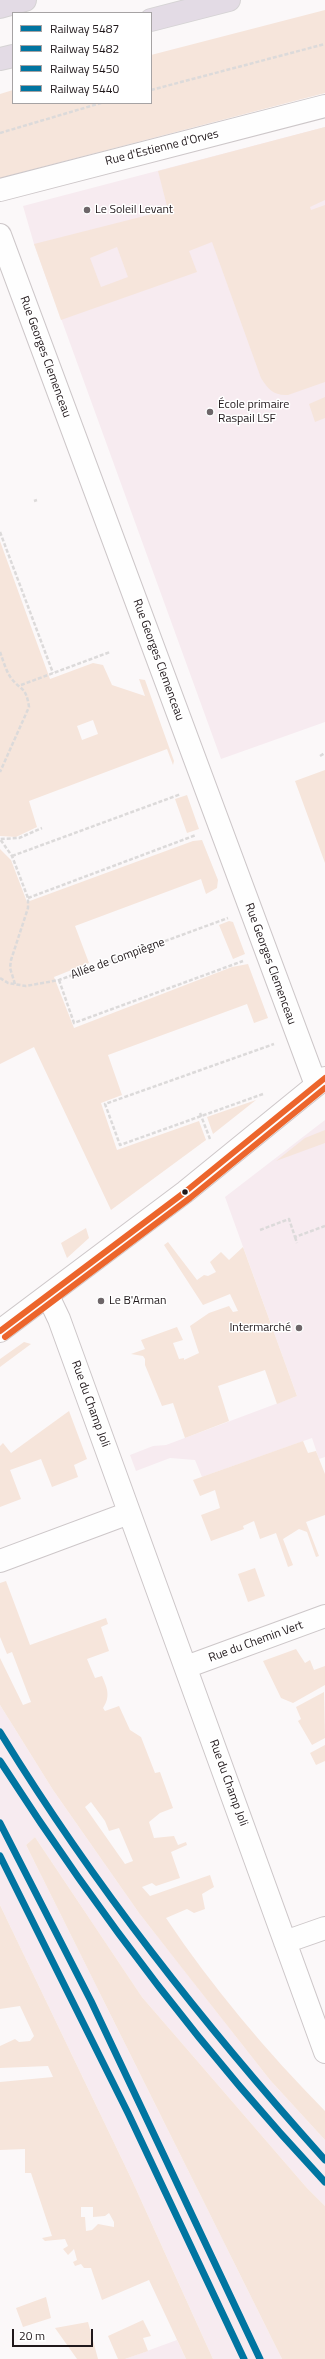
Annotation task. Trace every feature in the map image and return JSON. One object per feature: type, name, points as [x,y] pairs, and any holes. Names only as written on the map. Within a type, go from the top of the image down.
[{"type":"highway","points":[[0,7],[25,0]]},
{"type":"highway","points":[[152,20],[229,0]]},
{"type":"highway","points":[[0,59],[12,56]]},
{"type":"street","name":"Rue d'Estienne d'Orves","points":[[0,190],[325,106]]},
{"type":"street","name":"Rue Georges Clemenceau","points":[[0,235],[321,1082]]},
{"type":"street","points":[[0,1331],[185,1192],[321,1082]]},
{"type":"street","name":"Rue du Champ Joli","points":[[48,1296],[59,1319],[325,2052]]},
{"type":"street","points":[[0,1561],[129,1514]]},
{"type":"street","name":"Rue du Chemin Vert","points":[[186,1667],[325,1616]]},
{"type":"street","points":[[285,1942],[325,1928]]},
{"type":"path","points":[[152,90],[325,44]]},
{"type":"path","points":[[0,133],[98,104]]},
{"type":"path","points":[[0,532],[52,673]]},
{"type":"path","points":[[0,652],[11,678],[21,685],[27,697],[28,706],[0,772]]},
{"type":"path","points":[[21,685],[110,652]]},
{"type":"path","points":[[320,756],[325,752]]},
{"type":"path","points":[[12,856],[188,791]]},
{"type":"path","points":[[15,984],[10,968],[11,960],[13,948],[28,908],[28,898],[12,856],[0,839],[19,838],[42,828]]},
{"type":"path","points":[[28,898],[204,832]]},
{"type":"path","name":"Allée de Compiègne","points":[[0,978],[15,984],[26,986],[59,980],[234,916]]},
{"type":"path","points":[[59,980],[74,1023],[249,959]]},
{"type":"path","points":[[270,1092],[120,1145],[105,1104],[280,1042]]},
{"type":"path","points":[[200,1113],[211,1140]]},
{"type":"path","points":[[260,1230],[289,1219],[298,1243]]},
{"type":"path","points":[[296,1237],[325,1226]]},
{"type":"shaded area","points":[[325,10],[325,93],[0,178],[0,94],[12,90],[12,104],[152,104],[152,55]]},
{"type":"shaded area","name":"École primaire Raspail LSF","points":[[325,127],[325,722],[221,759],[34,244],[23,206]]},
{"type":"shaded area","points":[[325,127],[325,200],[310,207],[311,210],[325,205],[325,382],[288,395],[275,393],[266,385],[261,378],[212,242],[189,251],[197,272],[61,320],[34,244],[168,210],[158,171]],"holes":[[[117,247],[128,277],[101,287],[90,258]]]},
{"type":"shaded area","points":[[325,397],[325,418],[315,422],[309,404]]},
{"type":"shaded area","points":[[0,541],[50,679],[93,663],[103,665],[112,685],[145,696],[139,679],[145,680],[174,761],[173,765],[167,749],[29,801],[37,827],[16,837],[0,836]],"holes":[[[93,720],[98,734],[82,740],[77,726]]]},
{"type":"shaded area","points":[[325,770],[325,863],[295,781]]},
{"type":"shaded area","points":[[187,795],[199,829],[187,833],[175,799]]},
{"type":"shaded area","points":[[202,840],[218,880],[217,888],[206,894],[201,879],[75,926],[89,963],[54,977],[74,1028],[232,967],[248,964],[268,1018],[254,1023],[247,1004],[108,1055],[122,1095],[101,1103],[117,1150],[199,1121],[206,1140],[111,1210],[34,1047],[0,1064],[0,849],[11,860],[27,902],[193,841]]},
{"type":"shaded area","points":[[229,921],[233,922],[245,954],[233,959],[219,925]]},
{"type":"shaded area","points":[[256,1100],[213,1134],[207,1117]]},
{"type":"shaded area","points":[[325,1120],[325,1457],[319,1459],[312,1438],[202,1477],[195,1460],[170,1458],[136,1471],[130,1455],[153,1446],[166,1445],[297,1396],[225,1197]]},
{"type":"shaded area","points":[[325,1130],[325,1143],[276,1161],[305,1138]]},
{"type":"shaded area","points":[[86,1228],[89,1238],[67,1258],[61,1243]]},
{"type":"shaded area","points":[[168,1242],[197,1280],[204,1275],[208,1276],[216,1272],[210,1262],[221,1252],[229,1260],[243,1247],[297,1396],[277,1404],[265,1370],[218,1386],[229,1421],[185,1438],[173,1403],[162,1406],[145,1365],[145,1359],[143,1356],[131,1354],[145,1349],[141,1340],[177,1327],[183,1340],[173,1343],[179,1359],[184,1358],[184,1360],[199,1353],[190,1326],[209,1313],[229,1306],[233,1312],[238,1311],[230,1294],[203,1305],[164,1245]]},
{"type":"shaded area","points":[[24,1342],[31,1344],[0,1367],[0,1359]]},
{"type":"shaded area","points":[[69,1411],[87,1459],[74,1465],[78,1477],[52,1487],[41,1459],[10,1470],[21,1499],[0,1507],[0,1446],[3,1443],[11,1453]]},
{"type":"shaded area","points":[[303,1441],[308,1453],[316,1451],[325,1474],[325,1515],[306,1522],[319,1556],[316,1557],[307,1532],[299,1529],[283,1539],[293,1565],[288,1567],[276,1533],[260,1539],[254,1521],[243,1526],[244,1529],[211,1541],[201,1515],[220,1508],[215,1490],[200,1496],[193,1480]]},
{"type":"shaded area","points":[[255,1568],[265,1596],[248,1602],[238,1574]]},
{"type":"shaded area","points":[[6,1581],[30,1645],[106,1618],[108,1624],[101,1627],[109,1651],[87,1659],[95,1678],[102,1676],[105,1684],[108,1696],[103,1708],[105,1711],[119,1706],[130,1730],[141,1737],[155,1773],[160,1772],[173,1808],[160,1813],[149,1822],[154,1838],[174,1836],[178,1845],[186,1842],[187,1845],[171,1852],[180,1878],[156,1886],[152,1883],[142,1887],[150,1896],[210,1875],[214,1887],[202,1894],[205,1909],[194,1913],[187,1909],[166,1918],[221,1994],[282,2066],[325,2111],[325,2140],[270,2080],[139,1913],[53,1790],[0,1705],[0,1658],[23,1705],[31,1702],[12,1652],[7,1654],[0,1637],[0,1583]],"holes":[[[91,1802],[105,1821],[109,1831],[119,1828],[133,1861],[125,1864],[85,1807]]]},
{"type":"shaded area","points":[[296,1649],[305,1663],[310,1660],[314,1670],[325,1666],[325,1685],[293,1703],[281,1698],[263,1661]]},
{"type":"shaded area","points":[[324,1692],[325,1738],[312,1745],[298,1721],[301,1719],[296,1707]]},
{"type":"shaded area","points":[[0,1705],[53,1790],[139,1913],[270,2080],[325,2140],[325,2206],[307,2188],[142,1997],[35,1837],[26,1845],[282,2359],[213,2359],[131,2178],[0,1905]]},
{"type":"shaded area","points":[[325,1745],[325,1761],[316,1765],[310,1753]]},
{"type":"shaded area","points":[[35,1837],[142,1997],[307,2188],[325,2206],[325,2359],[282,2359],[26,1845]]},
{"type":"shaded area","points":[[0,1905],[131,2178],[213,2359],[186,2359],[149,2280],[102,2300],[91,2268],[84,2268],[81,2264],[75,2266],[73,2262],[77,2260],[74,2249],[68,2255],[63,2249],[68,2246],[65,2239],[45,2241],[42,2238],[52,2236],[31,2173],[25,2173],[25,2149],[0,2150],[0,2082],[53,2077],[48,2066],[0,2068],[0,2046],[15,2039],[19,2042],[30,2041],[34,2036],[20,2006],[0,2009]],"holes":[[[81,2207],[93,2207],[93,2217],[105,2216],[109,2213],[114,2222],[114,2227],[98,2224],[92,2230],[86,2231],[85,2217],[81,2217]]]},
{"type":"shaded area","points":[[46,2297],[51,2318],[23,2327],[16,2308]]},
{"type":"shaded area","points":[[143,2320],[151,2336],[143,2338],[148,2351],[125,2359],[118,2359],[108,2336]]},
{"type":"shaded area","points":[[88,2322],[98,2359],[77,2359],[55,2328]]},
{"type":"shaded area","points":[[177,2340],[186,2359],[125,2359]]},
{"type":"rail line","name":"5450","points":[[0,1732],[74,1845],[153,1954],[237,2058],[325,2160]]},
{"type":"rail line","name":"5440","points":[[0,1761],[74,1872],[153,1979],[236,2082],[325,2182]]},
{"type":"rail line","name":"5487","points":[[0,1823],[91,2001],[260,2359]]},
{"type":"rail line","name":"5482","points":[[0,1856],[128,2113],[244,2359]]},
{"type":"transit line","points":[[0,1331],[185,1192],[325,1078]]},
{"type":"transit line","points":[[5,1337],[190,1198],[325,1088]]},
{"type":"place","name":"Le Soleil Levant","points":[[87,210]]},
{"type":"place","name":"École primaire Raspail LSF","points":[[210,412]]},
{"type":"place","name":"Le B'Arman","points":[[101,1301]]},
{"type":"place","name":"Intermarché","points":[[299,1328]]}]
